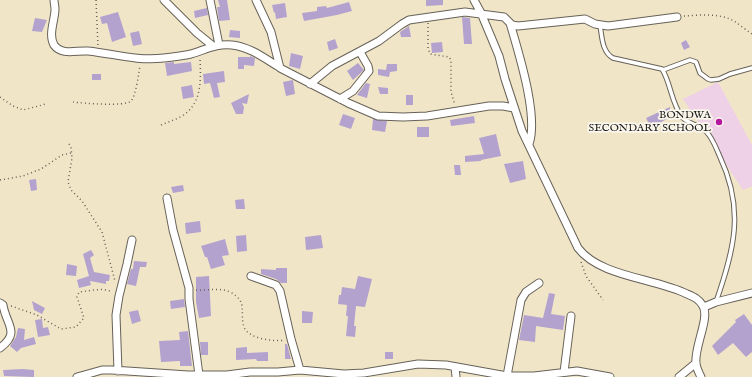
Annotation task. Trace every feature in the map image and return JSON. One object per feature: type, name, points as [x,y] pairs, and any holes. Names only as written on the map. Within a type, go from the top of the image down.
[{"type":"street","points":[[54,0],[55,9],[52,38],[56,47],[62,51],[84,51],[141,59],[179,56],[216,46],[233,45],[246,48],[259,54],[310,84],[378,116],[416,117],[489,106],[514,108]]},
{"type":"street","points":[[164,0],[197,33],[216,46]]},
{"type":"street","points":[[210,0],[216,46]]},
{"type":"street","points":[[256,0],[274,41],[279,66]]},
{"type":"street","points":[[474,0],[499,56],[522,132],[578,248],[583,255],[599,265],[677,289],[697,298],[704,307],[705,316],[697,347],[696,363],[701,377]]},
{"type":"street","points":[[310,84],[332,66],[379,41],[405,22],[428,17],[466,12],[481,13],[504,18],[512,25],[518,26],[585,19],[600,26],[676,17]]},
{"type":"street","points":[[510,23],[524,77],[531,112],[532,132],[529,144]]},
{"type":"street","points":[[340,99],[353,91],[369,71],[368,66],[360,52]]},
{"type":"street","points":[[167,198],[189,288],[189,299],[199,375]]},
{"type":"street","points":[[118,370],[116,315],[132,240]]},
{"type":"street","points":[[252,276],[278,287],[300,370]]},
{"type":"street","points":[[507,376],[521,300],[526,292],[539,283]]},
{"type":"street","points":[[704,307],[716,302],[752,293]]},
{"type":"street","points":[[0,348],[12,336],[2,304]]},
{"type":"street","points":[[564,372],[571,316]]},
{"type":"street","points":[[679,377],[696,363]]},
{"type":"street","points":[[79,377],[102,370],[118,370],[170,376],[300,370],[344,375],[418,364],[455,367],[507,376],[534,376],[577,371],[610,377]]},
{"type":"street","points":[[455,367],[456,377]]},
{"type":"lane","points":[[600,26],[605,50],[609,56],[613,58],[653,66],[663,70],[690,60],[696,62],[700,73],[703,76],[708,79],[715,80],[752,68]]},
{"type":"lane","points":[[663,70],[676,107],[682,117],[704,129],[709,135],[724,165],[734,194],[736,214],[735,234],[729,264],[716,302]]},
{"type":"path","points":[[96,0],[98,53]]},
{"type":"path","points":[[676,17],[695,15],[726,17],[752,34]]},
{"type":"path","points":[[428,17],[429,53],[432,55],[447,57],[451,60],[451,92],[458,110]]},
{"type":"path","points":[[161,125],[182,116],[189,111],[195,101],[200,89],[201,78],[199,51]]},
{"type":"path","points":[[73,102],[106,104],[127,103],[132,100],[141,59]]},
{"type":"path","points":[[0,97],[13,106],[23,110],[46,104]]},
{"type":"path","points":[[69,144],[71,147],[72,162],[68,182],[72,191],[82,201],[102,232],[115,282]]},
{"type":"path","points":[[0,180],[23,176],[42,169],[62,155],[72,153]]},
{"type":"path","points":[[578,248],[586,276],[603,300]]},
{"type":"path","points":[[189,288],[204,290],[219,289],[230,292],[241,302],[244,327],[250,334],[276,342],[291,340]]},
{"type":"path","points":[[2,304],[37,315],[61,329],[76,327],[84,318],[77,297],[79,292],[108,290],[119,296]]},
{"type":"shaded area","name":"BONDWA SECONDARY SCHOOL","points":[[718,82],[752,145],[752,186],[743,190],[683,99]]},
{"type":"building","points":[[218,0],[227,0],[230,20],[219,21],[217,7],[220,7]]},
{"type":"building","points":[[426,0],[443,0],[443,5],[426,6]]},
{"type":"building","points":[[349,2],[352,11],[304,21],[302,13],[317,11],[317,7],[326,6],[327,8]]},
{"type":"building","points":[[285,3],[287,17],[276,19],[272,5]]},
{"type":"building","points":[[207,8],[208,15],[195,18],[194,11]]},
{"type":"building","points":[[118,12],[126,37],[112,42],[107,23],[102,24],[100,17]]},
{"type":"building","points":[[462,17],[470,18],[472,44],[464,44]]},
{"type":"building","points":[[35,18],[47,20],[42,32],[32,31]]},
{"type":"building","points":[[409,26],[411,37],[401,37],[400,32]]},
{"type":"building","points":[[230,30],[240,31],[240,38],[229,37]]},
{"type":"building","points":[[139,31],[142,44],[133,46],[130,33]]},
{"type":"building","points":[[335,39],[338,48],[329,51],[327,42]]},
{"type":"building","points":[[686,40],[690,47],[684,50],[681,43]]},
{"type":"building","points":[[442,42],[443,52],[432,53],[431,43]]},
{"type":"building","points":[[291,53],[303,56],[300,69],[289,66]]},
{"type":"building","points":[[250,56],[255,58],[254,66],[244,65],[244,69],[238,69],[238,57]]},
{"type":"building","points":[[174,62],[174,64],[191,62],[192,71],[167,76],[165,63]]},
{"type":"building","points":[[358,63],[364,70],[353,80],[347,71]]},
{"type":"building","points":[[387,64],[397,64],[397,71],[390,72],[389,77],[378,75],[378,69],[386,70]]},
{"type":"building","points":[[224,71],[225,82],[217,83],[220,97],[214,98],[210,83],[204,84],[203,74]]},
{"type":"building","points":[[92,74],[101,74],[101,80],[92,80]]},
{"type":"building","points":[[293,80],[295,94],[286,96],[283,82]]},
{"type":"building","points":[[366,83],[370,84],[367,98],[357,95]]},
{"type":"building","points":[[192,85],[194,97],[183,99],[181,87]]},
{"type":"building","points":[[378,87],[388,88],[388,94],[380,94]]},
{"type":"building","points":[[249,94],[247,104],[242,103],[244,107],[243,114],[236,114],[231,103]]},
{"type":"building","points":[[406,95],[413,95],[413,105],[406,105]]},
{"type":"building","points":[[670,107],[670,117],[651,128],[646,118]]},
{"type":"building","points":[[343,114],[355,118],[351,129],[339,125]]},
{"type":"building","points":[[474,116],[475,123],[451,126],[450,120]]},
{"type":"building","points":[[373,119],[387,121],[385,132],[372,130]]},
{"type":"building","points":[[417,127],[429,127],[429,137],[417,137]]},
{"type":"building","points":[[496,134],[501,156],[481,161],[465,162],[465,156],[484,154],[479,138]]},
{"type":"building","points":[[523,161],[526,179],[510,183],[504,164]]},
{"type":"building","points":[[454,165],[460,165],[461,175],[455,175]]},
{"type":"building","points":[[36,179],[37,190],[31,191],[29,180]]},
{"type":"building","points":[[183,185],[184,191],[173,193],[171,187]]},
{"type":"building","points":[[244,199],[245,209],[236,209],[235,200]]},
{"type":"building","points":[[200,221],[201,232],[186,234],[185,223]]},
{"type":"building","points":[[246,235],[247,251],[237,252],[236,236]]},
{"type":"building","points":[[321,235],[323,248],[306,250],[305,237]]},
{"type":"building","points":[[225,239],[229,255],[222,256],[225,265],[211,269],[201,246]]},
{"type":"building","points":[[91,250],[94,255],[90,258],[94,272],[110,275],[109,281],[106,281],[106,284],[90,281],[91,285],[79,288],[77,280],[89,276],[83,254]]},
{"type":"building","points":[[134,261],[147,262],[146,267],[140,267],[136,286],[127,284],[131,269],[133,269]]},
{"type":"building","points":[[67,264],[77,266],[76,276],[66,275]]},
{"type":"building","points":[[276,268],[287,268],[287,283],[281,283],[276,279],[261,274],[261,269],[276,270]]},
{"type":"building","points":[[209,276],[211,316],[199,318],[196,302],[196,277]]},
{"type":"building","points":[[358,276],[372,279],[365,307],[356,306],[354,326],[356,326],[355,337],[346,336],[348,316],[346,316],[347,305],[338,304],[339,295],[341,295],[342,287],[355,289]]},
{"type":"building","points":[[549,293],[555,294],[551,314],[565,316],[563,330],[536,326],[535,342],[519,340],[524,315],[543,318]]},
{"type":"building","points":[[184,299],[185,307],[171,309],[170,301]]},
{"type":"building","points":[[32,301],[45,308],[42,314],[34,310]]},
{"type":"building","points":[[138,310],[141,321],[132,324],[129,312]]},
{"type":"building","points":[[302,311],[313,312],[312,323],[302,323]]},
{"type":"building","points":[[744,314],[752,325],[752,352],[746,357],[733,343],[718,355],[712,346],[736,322],[735,320]]},
{"type":"building","points":[[42,319],[43,328],[48,327],[50,335],[38,337],[35,320]]},
{"type":"building","points":[[18,328],[25,329],[24,340],[34,337],[36,344],[21,348],[17,352],[10,346],[16,337]]},
{"type":"building","points":[[188,331],[192,366],[180,366],[180,361],[161,362],[159,341],[180,340],[179,332]]},
{"type":"building","points":[[200,342],[208,342],[208,355],[201,355]]},
{"type":"building","points":[[285,344],[287,344],[291,359],[285,359]]},
{"type":"building","points":[[247,347],[247,353],[268,352],[268,361],[257,361],[256,359],[236,360],[236,348]]},
{"type":"building","points":[[385,352],[393,352],[393,359],[385,359]]},
{"type":"building","points":[[3,370],[34,370],[34,377],[4,376]]},
{"type":"place","name":"BONDWA SECONDARY SCHOOL","points":[[719,122]]}]
